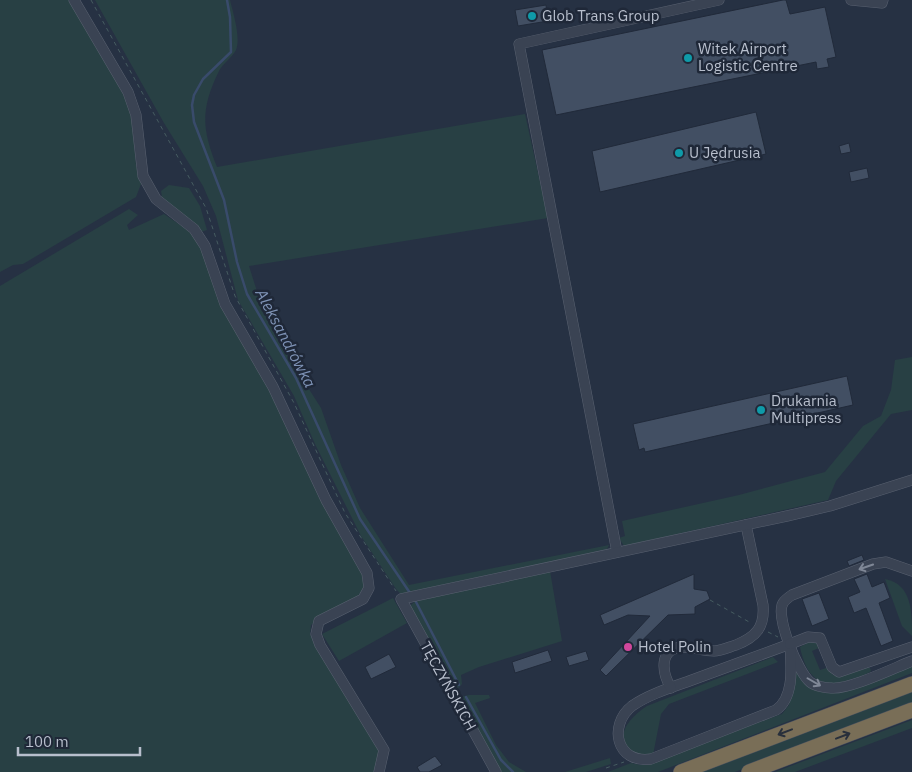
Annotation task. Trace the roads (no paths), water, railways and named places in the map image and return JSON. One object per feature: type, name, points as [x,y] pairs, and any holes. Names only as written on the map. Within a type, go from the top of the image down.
[{"type":"highway","points":[[681,772],[912,684]]},
{"type":"highway","points":[[749,772],[912,710]]},
{"type":"street","points":[[74,0],[128,92],[136,115],[144,176],[156,199],[194,230],[205,246],[225,304],[273,387],[326,500],[367,572],[369,588],[363,599],[320,621],[316,634],[320,645],[384,750],[379,772]]},
{"type":"street","points":[[719,0],[519,44],[616,552],[830,506],[912,480]]},
{"type":"street","points":[[851,0],[882,3],[883,0]]},
{"type":"street","points":[[671,688],[664,675],[663,663],[665,656],[672,650],[682,647],[715,651],[750,639],[761,628],[764,615],[746,524]]},
{"type":"street","name":"TĘCZYŃSKICH","points":[[496,772],[401,599],[616,552]]},
{"type":"street","points":[[912,572],[886,562],[873,564],[792,595],[784,603],[781,613],[782,625],[802,673],[810,683],[828,688],[845,686],[912,661]]},
{"type":"street","points":[[790,644],[791,662],[786,700],[776,710],[658,756],[641,760],[630,757],[622,747],[618,736],[623,716],[631,707],[642,700],[808,637],[820,638],[832,667],[839,672],[912,647]]},
{"type":"waterway","name":"Aleksandrówka","points":[[227,0],[230,17],[231,52],[203,79],[194,95],[192,105],[194,122],[224,200],[237,262],[247,294],[296,378],[360,519],[410,593]]},
{"type":"waterway","name":"Aleksandrówka","points":[[415,600],[459,685]]},
{"type":"waterway","name":"Aleksandrówka","points":[[466,697],[501,760],[513,772]]},
{"type":"place","name":"Glob Trans Group","points":[[532,16]]},
{"type":"place","name":"Witek Airport Logistic Centre","points":[[688,58]]},
{"type":"place","name":"U Jędrusia","points":[[679,153]]},
{"type":"place","name":"Drukarnia Multipress","points":[[761,410]]},
{"type":"place","name":"Hotel Polin","points":[[628,647]]}]
